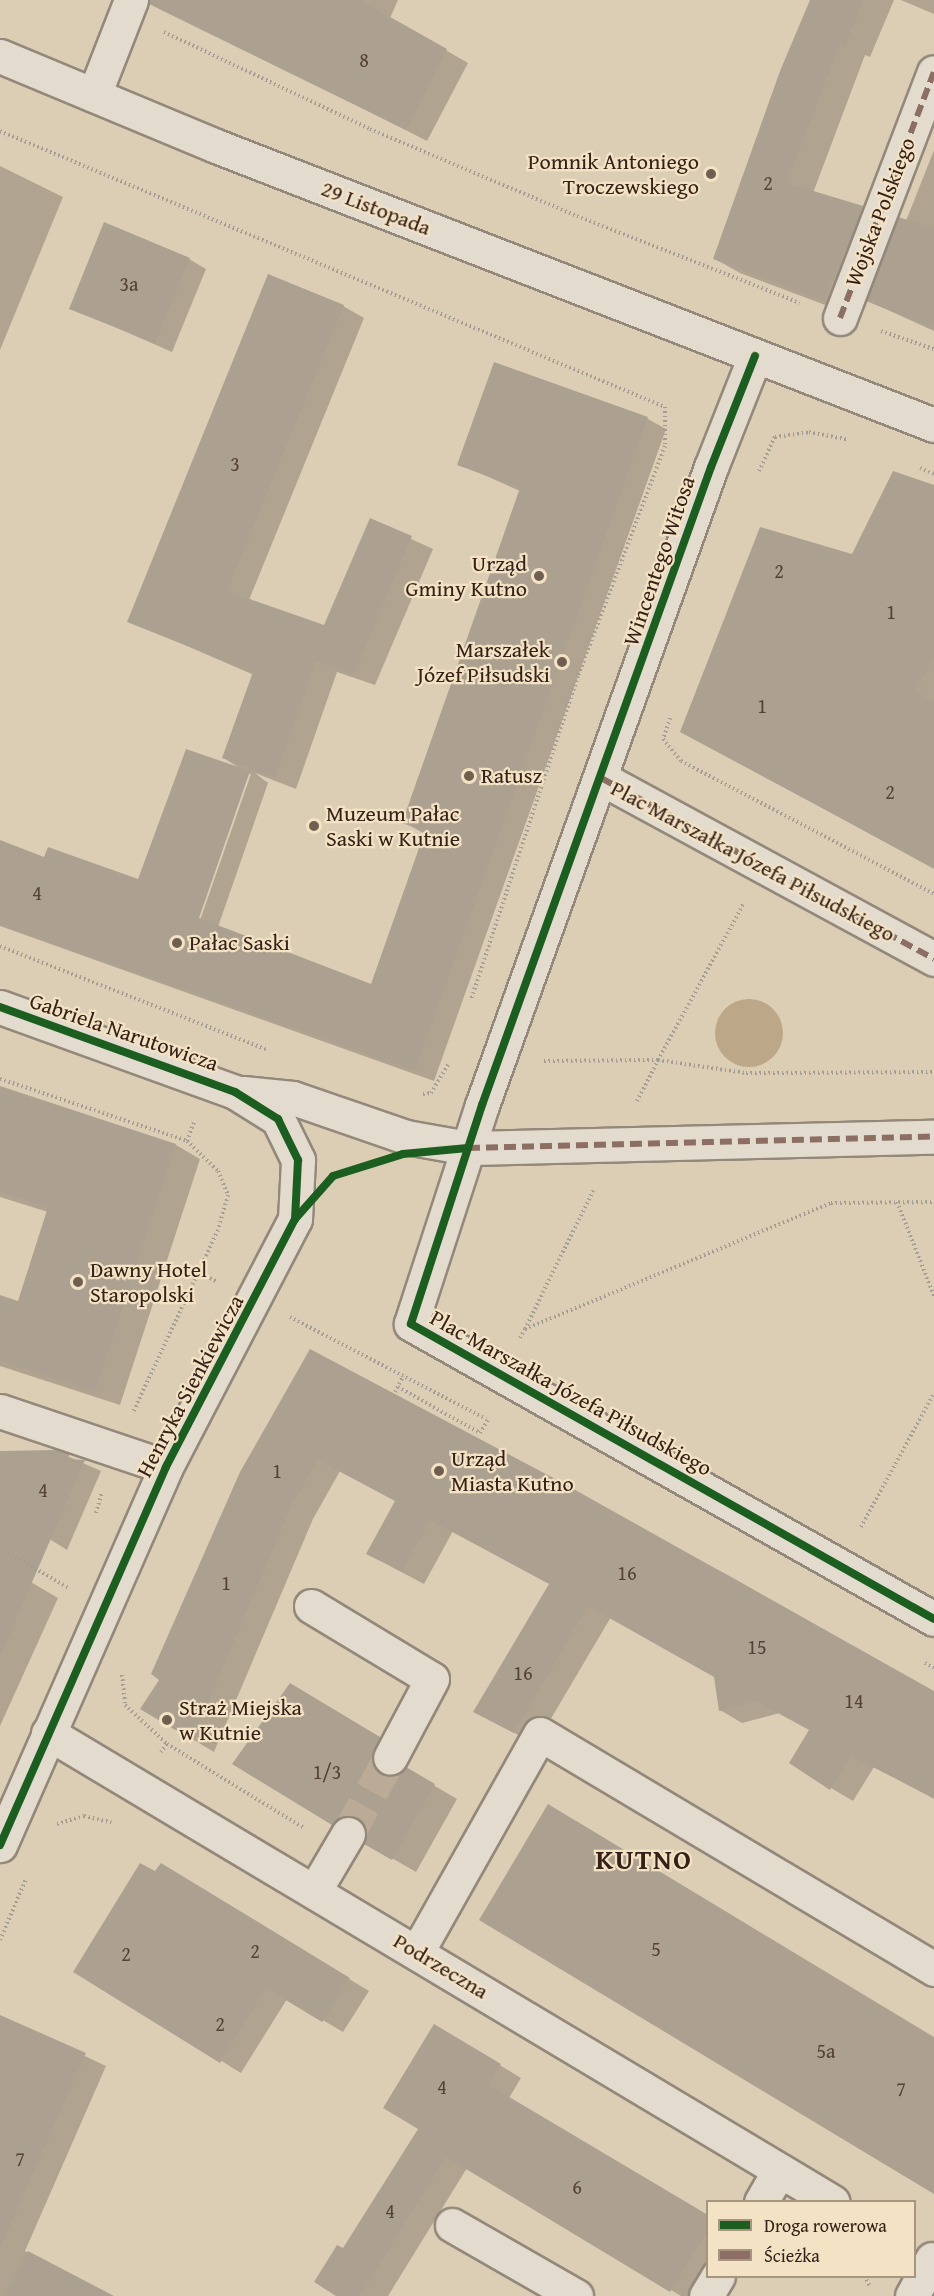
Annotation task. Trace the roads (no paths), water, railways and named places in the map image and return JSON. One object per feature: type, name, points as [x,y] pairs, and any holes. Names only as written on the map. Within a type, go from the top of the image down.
[{"type":"street","points":[[94,95],[131,0]]},
{"type":"street","name":"29 Listopada","points":[[0,56],[934,425]]},
{"type":"street","name":"Wojska Polskiego","points":[[840,318],[934,72]]},
{"type":"street","name":"Wincentego Witosa","points":[[601,778],[711,467],[755,356]]},
{"type":"street","name":"Plac Marszałka Józefa Piłsudskiego","points":[[934,959],[601,778],[468,1148],[411,1324],[934,1619]]},
{"type":"street","name":"Gabriela Narutowicza","points":[[0,1007],[235,1092]]},
{"type":"street","points":[[235,1092],[294,1098],[406,1137],[468,1148],[934,1137]]},
{"type":"street","name":"Henryka Sienkiewicza","points":[[0,1845],[166,1467],[295,1219],[298,1160],[278,1119],[235,1092]]},
{"type":"street","points":[[0,1411],[166,1467]]},
{"type":"street","points":[[311,1606],[432,1679],[390,1758]]},
{"type":"street","name":"Podrzeczna","points":[[48,1733],[140,1785],[829,2200]]},
{"type":"street","points":[[417,1952],[540,1734],[934,1969]]},
{"type":"street","points":[[315,1890],[343,1842]]},
{"type":"street","points":[[762,2200],[780,2171]]},
{"type":"street","points":[[452,2225],[576,2296]]},
{"type":"street","points":[[912,2296],[927,2256]]},
{"type":"street","points":[[706,2296],[717,2278]]},
{"type":"tunnel","points":[[348,1834],[390,1758]]},
{"type":"place","name":"Pomnik Antoniego Troczewskiego","points":[[711,174]]},
{"type":"place","name":"Urząd Gminy Kutno","points":[[539,576]]},
{"type":"place","name":"Marszałek Józef Piłsudski","points":[[562,662]]},
{"type":"place","name":"Ratusz","points":[[469,776]]},
{"type":"place","name":"Muzeum Pałac Saski w Kutnie","points":[[314,826]]},
{"type":"place","name":"Pałac Saski","points":[[177,943]]},
{"type":"place","name":"Dawny Hotel Staropolski","points":[[78,1282]]},
{"type":"place","name":"Urząd Miasta Kutno","points":[[439,1471]]},
{"type":"place","name":"Straż Miejska w Kutnie","points":[[167,1720]]},
{"type":"district","name":"KUTNO","points":[[644,1859]]}]
